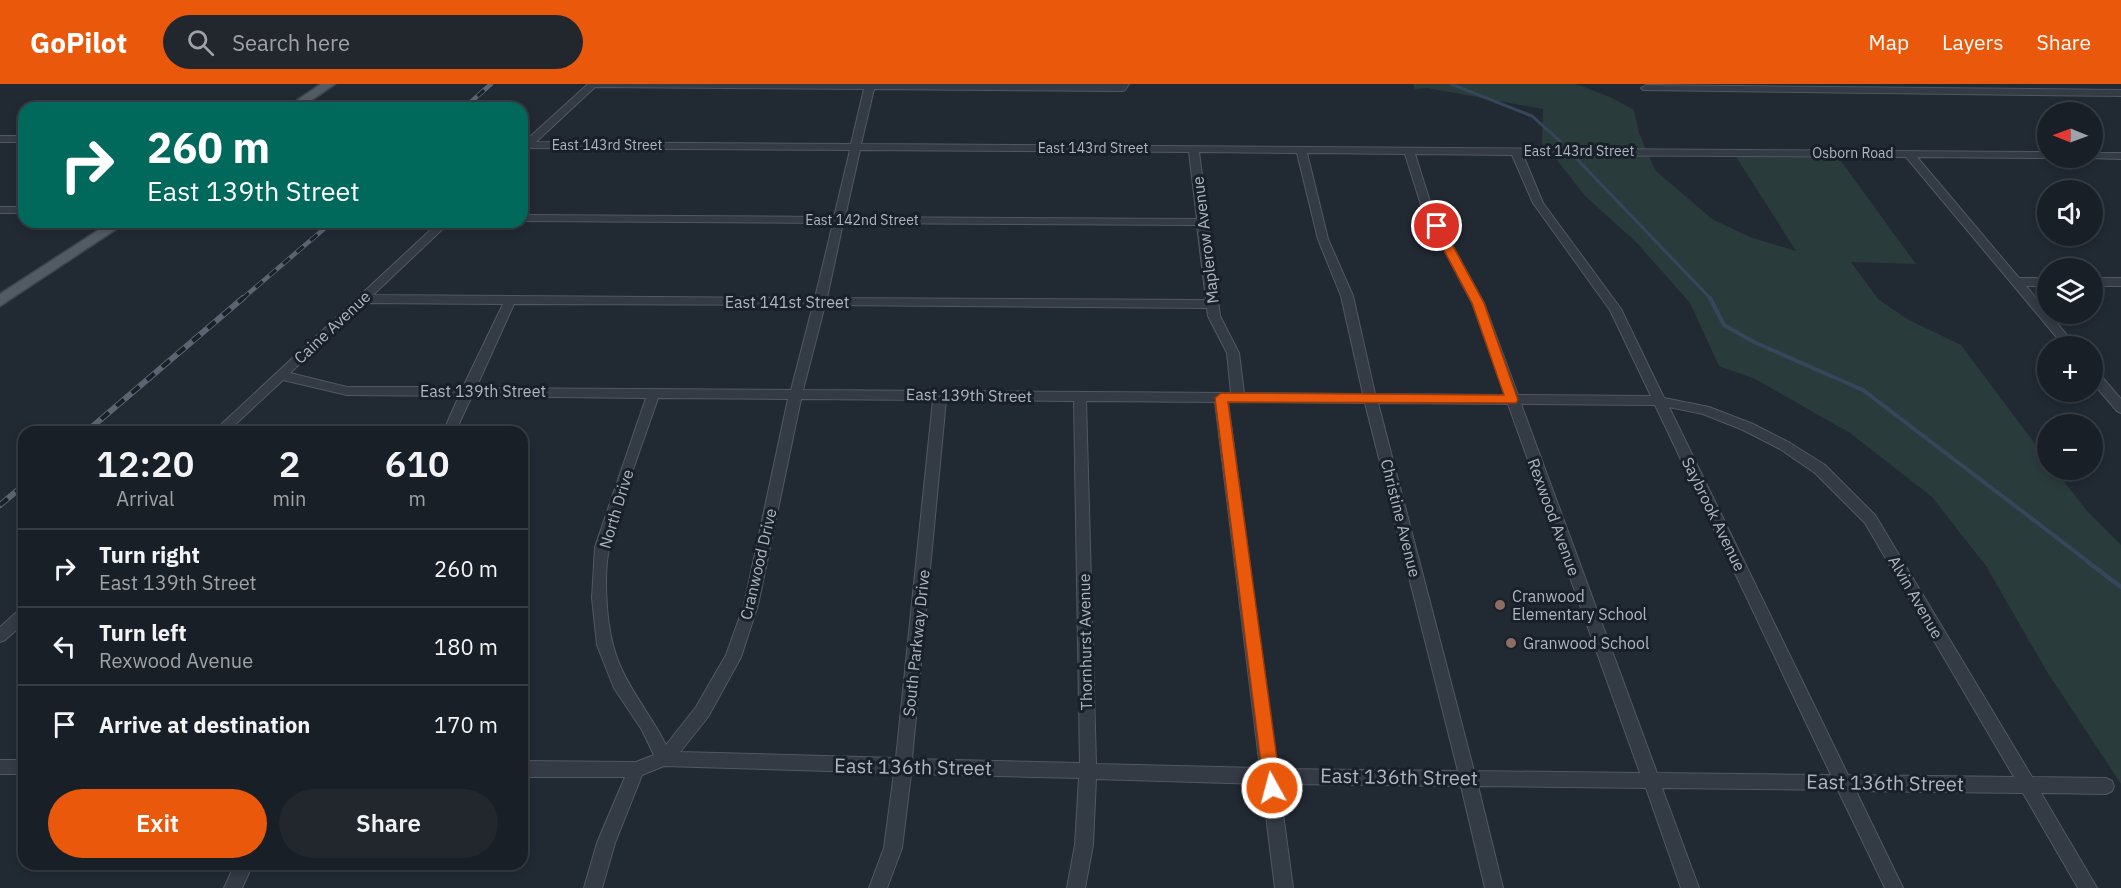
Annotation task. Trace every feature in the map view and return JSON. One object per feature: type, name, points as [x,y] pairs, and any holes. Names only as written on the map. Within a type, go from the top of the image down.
[{"type":"main road","points":[[301,102],[329,84]]},
{"type":"main road","points":[[3,297],[111,228]]},
{"type":"street","points":[[528,144],[593,84],[1124,86]]},
{"type":"street","name":"Cranwood Drive","points":[[664,759],[702,712],[733,657],[751,605],[796,393],[820,303],[870,85]]},
{"type":"street","points":[[1646,88],[2121,93]]},
{"type":"street","points":[[0,139],[18,139]]},
{"type":"street","name":"East 143rd Street","points":[[528,147],[1658,152]]},
{"type":"street","name":"Maplerow Avenue","points":[[1194,149],[1214,316],[1233,353],[1238,398]]},
{"type":"street","name":"Christine Avenue","points":[[1301,150],[1323,240],[1347,296],[1370,398],[1494,888]]},
{"type":"street","name":"Rexwood Avenue","points":[[1409,150],[1427,208],[1478,303],[1690,888]]},
{"type":"street","name":"Saybrook Avenue","points":[[1516,151],[1538,203],[1615,309],[1894,888]]},
{"type":"street","name":"Osborn Road","points":[[1658,152],[2037,155]]},
{"type":"street","points":[[1908,153],[2062,336]]},
{"type":"street","points":[[2103,156],[2121,156]]},
{"type":"street","points":[[0,210],[18,210]]},
{"type":"street","name":"East 142nd Street","points":[[528,218],[1202,222]]},
{"type":"street","name":"Caine Avenue","points":[[225,426],[439,228]]},
{"type":"street","points":[[2017,282],[2037,282]]},
{"type":"street","points":[[2103,282],[2121,282]]},
{"type":"street","name":"East 141st Street","points":[[362,299],[1212,304]]},
{"type":"street","points":[[452,426],[510,300]]},
{"type":"street","name":"East 139th Street","points":[[280,375],[347,391],[1659,401]]},
{"type":"street","points":[[2103,386],[2121,408]]},
{"type":"street","name":"North Drive","points":[[654,392],[602,546],[599,598],[605,645],[622,688],[648,725],[664,759]]},
{"type":"street","name":"South Parkway Drive","points":[[878,888],[894,848],[904,768],[940,394]]},
{"type":"street","name":"Thornhurst Avenue","points":[[1076,888],[1084,845],[1088,770],[1080,396]]},
{"type":"street","points":[[1221,398],[1284,888]]},
{"type":"street","name":"Alvin Avenue","points":[[1659,401],[1705,410],[1748,427],[1785,446],[1820,470],[1870,519],[2088,888]]},
{"type":"street","points":[[0,636],[18,620]]},
{"type":"street","name":"East 136th Street","points":[[528,769],[636,770],[664,759],[904,768],[1468,779],[2106,786]]},
{"type":"street","points":[[0,767],[18,766]]},
{"type":"street","points":[[593,888],[606,843],[636,770]]},
{"type":"street","points":[[233,888],[241,870]]},
{"type":"shaded area","points":[[1413,84],[1576,84],[1610,97],[1634,110],[1639,133],[1655,170],[1712,219],[1750,237],[1796,251],[1733,152],[1835,153],[1916,264],[1851,262],[1878,299],[1907,319],[1961,345],[2037,447],[2037,480],[2063,480],[2087,511],[2121,545],[2121,784],[2046,670],[1986,566],[1932,497],[1850,433],[1755,379],[1719,366],[1690,303],[1637,243],[1585,196],[1556,159],[1542,146],[1543,109],[1427,88],[1415,89]]},
{"type":"waterway","points":[[1451,84],[1532,116],[1561,142]]},
{"type":"waterway","points":[[1575,157],[1711,299]]},
{"type":"waterway","points":[[1710,298],[1724,325],[1754,342],[1863,390],[2090,563]]},
{"type":"waterway","points":[[2088,562],[2121,587]]},
{"type":"railway","points":[[471,102],[491,84]]},
{"type":"railway","points":[[242,299],[325,228]]},
{"type":"railway","points":[[93,426],[243,298]]},
{"type":"railway","points":[[0,505],[18,490]]},
{"type":"place","name":"Cranwood Elementary School","points":[[1500,605]]},
{"type":"place","name":"Granwood School","points":[[1511,643]]},
{"type":"route","points":[[1272,788],[1221,398],[1512,400],[1478,303],[1437,226]]}]
